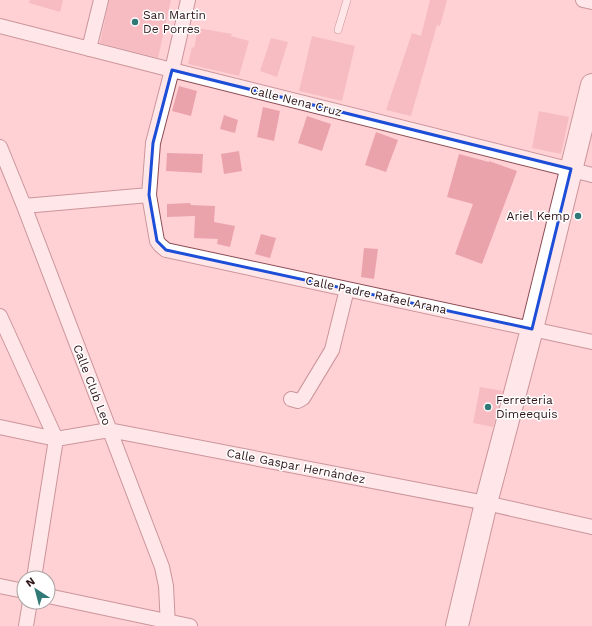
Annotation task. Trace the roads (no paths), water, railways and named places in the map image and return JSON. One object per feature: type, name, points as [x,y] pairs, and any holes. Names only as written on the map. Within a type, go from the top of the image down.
[{"type":"main road","points":[[457,626],[486,503],[532,328],[570,169],[592,85]]},
{"type":"street","points":[[89,49],[101,0]]},
{"type":"street","points":[[24,206],[149,195],[153,143],[188,0]]},
{"type":"street","points":[[583,0],[592,2]]},
{"type":"street","name":"Calle Nena Cruz","points":[[0,26],[592,175]]},
{"type":"street","name":"Calle Club Leo","points":[[0,147],[162,567],[166,586],[168,624]]},
{"type":"street","name":"Calle Padre Rafael Arana","points":[[149,195],[157,241],[160,246],[166,250],[592,342]]},
{"type":"street","points":[[291,399],[298,401],[303,398],[332,350],[347,289]]},
{"type":"street","points":[[0,316],[56,439],[35,570]]},
{"type":"street","name":"Calle Gaspar Hernández","points":[[0,427],[56,439],[110,430],[486,503],[592,526]]},
{"type":"street","points":[[0,586],[16,589]]},
{"type":"street","points":[[56,598],[168,624],[190,626]]},
{"type":"street","points":[[26,626],[29,610]]},
{"type":"lane","points":[[338,30],[348,0]]},
{"type":"place","name":"San Martin De Porres","points":[[135,22]]},
{"type":"place","name":"Ariel Kemp","points":[[578,216]]},
{"type":"place","name":"Ferreteria Dimeequis","points":[[488,407]]}]
